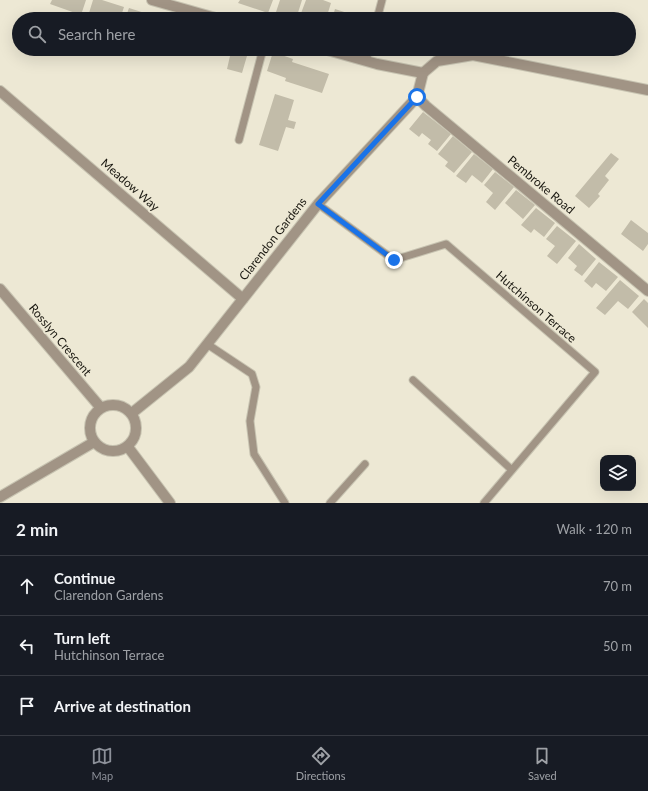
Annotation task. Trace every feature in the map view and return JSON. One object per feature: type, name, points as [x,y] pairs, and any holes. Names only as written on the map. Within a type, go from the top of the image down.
[{"type":"street","points":[[152,0],[194,12]]},
{"type":"street","points":[[348,56],[424,74],[437,61],[467,56]]},
{"type":"street","points":[[478,56],[648,90]]},
{"type":"street","name":"Clarendon Gardens","points":[[132,413],[189,367],[318,204],[417,97],[424,74]]},
{"type":"street","name":"Meadow Way","points":[[0,91],[242,299]]},
{"type":"street","name":"Pembroke Road","points":[[417,97],[648,291]]},
{"type":"street","name":"Rosslyn Crescent","points":[[0,289],[101,408]]},
{"type":"street","points":[[108,405],[117,405],[124,407],[132,413],[136,420],[137,428],[135,437],[128,447],[112,452],[104,450],[94,442],[90,435],[90,427],[96,412],[101,408],[108,405]]},
{"type":"street","points":[[0,497],[94,442]]},
{"type":"street","points":[[128,447],[170,503]]},
{"type":"lane","points":[[379,12],[382,0]]},
{"type":"lane","points":[[239,140],[261,56]]},
{"type":"lane","points":[[366,61],[367,56]]},
{"type":"lane","name":"Hutchinson Terrace","points":[[318,204],[394,260],[446,244],[595,372],[484,503]]},
{"type":"lane","points":[[207,344],[252,374],[256,387],[250,421],[254,454],[286,503]]},
{"type":"lane","points":[[413,380],[512,470]]},
{"type":"lane","points":[[330,503],[365,464]]},
{"type":"building","points":[[52,0],[86,0],[82,12],[73,12],[50,4]]},
{"type":"building","points":[[93,0],[102,0],[124,7],[122,12],[89,12]]},
{"type":"building","points":[[240,0],[273,0],[268,12],[238,3]]},
{"type":"building","points":[[280,0],[302,0],[298,12],[276,12]]},
{"type":"building","points":[[306,0],[323,0],[331,3],[328,12],[302,12]]},
{"type":"building","points":[[129,8],[142,12],[128,12]]},
{"type":"building","points":[[335,9],[344,12],[334,12]]},
{"type":"building","points":[[230,56],[247,56],[242,73],[227,69]]},
{"type":"building","points":[[272,56],[284,56],[293,59],[292,62],[329,74],[322,93],[285,81],[286,78],[267,71]]},
{"type":"building","points":[[275,94],[294,100],[288,120],[296,122],[294,129],[286,127],[278,151],[259,145]]},
{"type":"building","points":[[423,112],[451,134],[437,151],[428,144],[431,140],[422,133],[419,137],[409,129]]},
{"type":"building","points":[[453,136],[472,152],[454,173],[445,166],[448,162],[438,154]]},
{"type":"building","points":[[611,153],[619,159],[605,176],[609,180],[598,194],[600,196],[589,208],[575,196]]},
{"type":"building","points":[[474,154],[493,169],[482,183],[472,175],[466,183],[456,176]]},
{"type":"building","points":[[495,172],[514,187],[495,210],[486,202],[493,193],[484,185]]},
{"type":"building","points":[[516,190],[535,205],[523,219],[505,203]]},
{"type":"building","points":[[536,208],[555,223],[544,237],[534,229],[531,233],[521,225]]},
{"type":"building","points":[[631,220],[648,233],[648,244],[643,251],[621,234]]},
{"type":"building","points":[[557,226],[576,241],[557,264],[547,256],[555,246],[546,239]]},
{"type":"building","points":[[579,244],[596,259],[582,276],[574,270],[577,266],[568,258]]},
{"type":"building","points":[[599,262],[618,277],[606,291],[596,283],[592,288],[584,281]]},
{"type":"building","points":[[620,280],[639,296],[628,309],[618,301],[605,315],[596,308]]},
{"type":"building","points":[[644,299],[648,303],[648,328],[632,312]]},
{"type":"route","points":[[394,260],[318,204],[417,97]]}]
